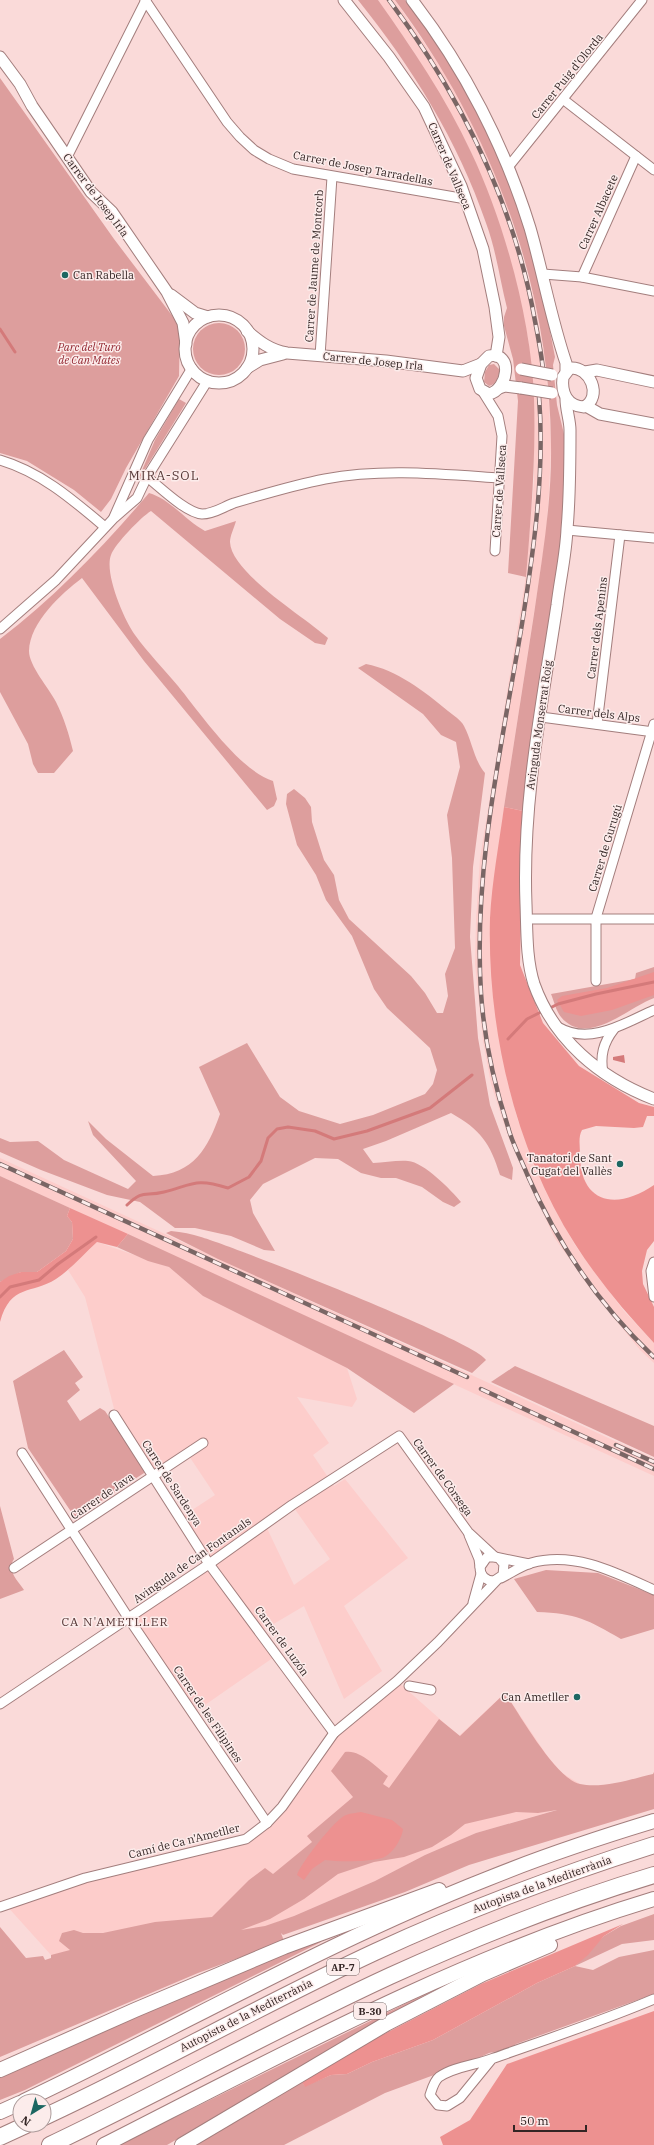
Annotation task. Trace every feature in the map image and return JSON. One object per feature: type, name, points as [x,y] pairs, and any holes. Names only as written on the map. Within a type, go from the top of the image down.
[{"type":"highway","points":[[40,2093],[322,1952],[487,1878],[654,1821]]},
{"type":"highway","name":"Autopista de la Mediterrània","points":[[52,2113],[294,1991],[421,1931],[519,1891],[654,1845]]},
{"type":"highway","points":[[0,2070],[135,2010],[284,1947],[473,1878],[565,1851]]},
{"type":"highway","name":"AP-7","points":[[50,2145],[312,2014],[442,1953],[556,1908],[654,1875]]},
{"type":"highway","points":[[182,2145],[359,2039],[442,1994],[650,1900]]},
{"type":"highway","name":"B-30","points":[[104,2145],[327,2032],[432,1982],[526,1944],[650,1900]]},
{"type":"highway","points":[[0,2112],[12,2107]]},
{"type":"highway","points":[[0,2137],[12,2131]]},
{"type":"street","name":"Carrer de Josep Tarradellas","points":[[146,0],[227,122],[240,138],[254,150],[269,159],[293,169],[332,177],[466,199]]},
{"type":"street","points":[[67,157],[146,0]]},
{"type":"street","name":"Carrer de Vallseca","points":[[344,0],[389,57],[424,107],[466,199],[483,249],[495,307],[499,337],[496,356]]},
{"type":"street","points":[[412,0],[456,66],[487,121],[509,166],[543,274],[568,371],[563,386],[566,398],[571,404],[584,406],[600,414],[654,424]]},
{"type":"street","name":"Carrer Puig d'Olorda","points":[[509,166],[564,100],[642,0]]},
{"type":"street","name":"Carrer de Josep Irla","points":[[0,57],[20,84],[32,106],[91,192],[112,212],[167,292]]},
{"type":"street","points":[[564,100],[654,170]]},
{"type":"street","name":"Carrer Albacete","points":[[582,277],[636,156]]},
{"type":"street","name":"Carrer de Jaume de Montcorb","points":[[320,356],[332,177]]},
{"type":"street","points":[[543,274],[582,277],[654,291]]},
{"type":"street","points":[[167,292],[195,313],[208,317]]},
{"type":"street","points":[[167,292],[183,323],[187,357],[192,368],[208,380],[226,382],[238,376],[260,360],[287,353]]},
{"type":"street","points":[[186,344],[193,327],[208,317],[217,315],[233,318],[247,331],[253,349],[247,368]]},
{"type":"street","name":"Carrer de Josep Irla","points":[[247,331],[262,344],[273,350],[287,353],[458,370]]},
{"type":"street","points":[[458,370],[467,371],[481,364],[489,356],[496,356],[504,361],[506,366],[505,378],[497,390]]},
{"type":"street","points":[[476,381],[477,372],[481,364]]},
{"type":"street","points":[[506,366],[552,375],[568,371],[585,372],[597,370],[654,382]]},
{"type":"street","points":[[114,518],[148,440],[192,368]]},
{"type":"street","points":[[458,370],[476,381],[482,392],[497,390],[505,386],[552,393],[566,398]]},
{"type":"street","points":[[584,406],[591,399],[593,388],[592,381],[585,372]]},
{"type":"street","points":[[0,629],[56,580],[114,518],[137,498],[147,477],[208,380]]},
{"type":"street","name":"Carrer de Vallseca","points":[[495,551],[498,478],[502,436],[501,424],[492,402],[497,390]]},
{"type":"street","name":"Carrer de Vallseca","points":[[482,392],[494,408]]},
{"type":"street","name":"Avinguda Monserrat Roig","points":[[566,398],[570,427],[567,530],[541,717],[531,771],[526,826],[525,879],[530,966],[540,997],[553,1022],[568,1042],[603,1074],[627,1088],[654,1099]]},
{"type":"street","name":"Avinguda Monserrat Roig","points":[[570,427],[574,415],[584,406]]},
{"type":"street","points":[[0,460],[37,476],[58,489],[105,528]]},
{"type":"street","points":[[147,477],[188,509],[202,514],[213,512],[232,504],[278,490],[327,479],[410,472],[498,478]]},
{"type":"street","points":[[567,530],[654,538]]},
{"type":"street","name":"Carrer dels Apenins","points":[[597,724],[620,535]]},
{"type":"street","name":"Carrer dels Alps","points":[[541,717],[653,729]]},
{"type":"street","name":"Carrer de Gurugú","points":[[596,981],[596,918],[653,729]]},
{"type":"street","points":[[533,919],[654,919]]},
{"type":"street","points":[[553,1022],[576,1034],[604,1032],[654,1010]]},
{"type":"street","points":[[603,1074],[601,1055],[608,1037],[614,1027]]},
{"type":"street","points":[[654,1262],[651,1271],[654,1297]]},
{"type":"street","name":"Carrer de Sardenya","points":[[114,1415],[209,1564]]},
{"type":"street","name":"Carrer de Còrsega","points":[[399,1436],[468,1532],[497,1558]]},
{"type":"street","name":"Avinguda de Can Fontanals","points":[[0,1704],[129,1619],[276,1516],[399,1436]]},
{"type":"street","name":"Carrer de Java","points":[[14,1568],[202,1443]]},
{"type":"street","name":"Carrer de les Filipines","points":[[22,1453],[129,1619],[267,1823]]},
{"type":"street","name":"Carrer de Còrsega","points":[[468,1532],[479,1559],[480,1570]]},
{"type":"street","points":[[487,1558],[497,1558],[505,1568],[499,1579],[486,1580],[480,1570],[487,1558]]},
{"type":"street","name":"Camí de Ca n'Ametller","points":[[497,1558],[529,1564],[567,1559],[594,1564],[654,1590]]},
{"type":"street","name":"Carrer de Luzón","points":[[209,1564],[334,1733]]},
{"type":"street","name":"Camí de Ca n'Ametller","points":[[0,1907],[85,1878],[246,1839],[267,1823],[282,1807],[334,1733],[397,1681],[438,1642],[472,1605],[499,1579],[529,1564]]},
{"type":"street","name":"Camí de Ca n'Ametller","points":[[472,1605],[480,1570]]},
{"type":"street","points":[[409,1686],[431,1690]]},
{"type":"street","points":[[491,2060],[460,2098],[447,2106],[438,2105],[430,2095],[433,2085],[439,2077],[473,2064],[491,2060],[618,2014],[654,1999]]},
{"type":"shaded area","points":[[378,0],[395,0],[444,72],[471,120],[505,197],[534,299],[544,354],[549,406],[551,446],[546,535],[504,807],[490,918],[507,1080],[518,1121],[557,1213],[575,1245],[598,1277],[624,1311],[654,1343],[654,1363],[640,1350],[590,1288],[554,1237],[506,1130],[491,1084],[483,1041],[475,964],[476,920],[480,858],[525,582],[534,481],[534,398],[528,338],[518,291],[485,185],[471,152],[449,111],[412,49]]},
{"type":"shaded area","points":[[504,807],[523,811],[520,965],[543,1023],[579,1066],[639,1103],[654,1107],[654,1116],[647,1116],[643,1127],[596,1126],[582,1130],[580,1136],[580,1154],[582,1171],[586,1184],[594,1193],[604,1198],[615,1200],[627,1198],[654,1185],[654,1241],[647,1250],[642,1271],[643,1284],[654,1307],[654,1343],[622,1308],[602,1283],[575,1244],[554,1207],[536,1169],[521,1129],[509,1087],[500,1045],[490,960],[491,904]]},
{"type":"shaded area","points":[[654,972],[654,995],[612,1010],[581,1016],[564,1012],[557,1000],[562,996],[607,988]]},
{"type":"shaded area","points":[[624,1055],[625,1063],[613,1060],[613,1057]]},
{"type":"shaded area","points":[[0,1158],[654,1459],[654,1476],[0,1176]]},
{"type":"shaded area","points":[[70,1208],[128,1234],[117,1247],[97,1242],[56,1279],[47,1284],[16,1295],[10,1301],[0,1322],[0,1282],[9,1276],[21,1272],[37,1272],[66,1251],[73,1239],[72,1222],[67,1216]]},
{"type":"shaded area","points":[[97,1242],[169,1267],[203,1296],[347,1368],[357,1399],[352,1407],[297,1397],[329,1443],[313,1455],[334,1486],[345,1479],[408,1558],[344,1606],[382,1671],[344,1699],[304,1606],[260,1632],[277,1655],[192,1714],[129,1619],[209,1564],[180,1518],[215,1495],[187,1453],[153,1475],[117,1420],[85,1297],[68,1270]],"holes":[[[292,1505],[330,1559],[294,1585],[265,1524]]]},
{"type":"shaded area","points":[[397,1681],[459,1736],[505,1693],[548,1757],[562,1773],[580,1784],[560,1809],[476,1833],[425,1855],[375,1881],[294,1916],[250,1932],[61,1962],[51,1955],[6,1905],[85,1878],[246,1839],[267,1823],[334,1733]]},
{"type":"shaded area","points":[[361,1812],[392,1820],[403,1829],[399,1842],[389,1854],[382,1858],[361,1861],[325,1860],[312,1869],[304,1880],[297,1875],[311,1852],[327,1832],[341,1818],[346,1815]]},
{"type":"shaded area","points":[[623,1924],[604,1936],[588,1955],[575,1966],[537,1983],[433,2040],[372,2062],[347,2074],[331,2075],[305,2087],[302,2082],[359,2047],[481,1984]]},
{"type":"shaded area","points":[[654,2011],[654,2145],[443,2145],[440,2137],[470,2120],[507,2064]]},
{"type":"green space","points":[[358,0],[378,0],[440,93],[471,152],[483,179],[505,240],[522,305],[532,369],[534,399],[534,465],[526,577],[508,573],[518,401],[513,359],[504,326],[504,317],[507,308],[489,233],[475,193],[462,163],[432,106],[397,52]]},
{"type":"green space","points":[[395,0],[405,0],[433,39],[467,92],[489,134],[502,165],[524,228],[542,294],[555,357],[553,365],[557,405],[564,434],[566,498],[557,588],[538,693],[523,811],[504,807],[540,572],[550,488],[551,445],[548,385],[540,326],[527,267],[509,210],[486,155],[460,101],[429,49]]},
{"type":"green space","name":"Parc del Turó de Can Mates","points":[[0,78],[114,239],[180,326],[179,376],[126,468],[111,499],[101,512],[74,490],[27,461],[0,453]]},
{"type":"green space","points":[[214,323],[224,323],[238,330],[245,344],[245,354],[238,368],[224,375],[214,375],[204,371],[197,364],[193,354],[193,344],[197,334],[204,327]]},
{"type":"green space","points":[[494,364],[500,370],[498,378],[492,385],[489,386],[484,382],[485,372],[489,365]]},
{"type":"green space","points":[[179,399],[186,403],[137,482],[155,440]]},
{"type":"green space","points":[[149,493],[164,500],[205,531],[236,521],[230,542],[234,554],[242,567],[271,594],[328,638],[325,645],[315,643],[280,619],[151,511],[129,531],[113,550],[111,555],[110,573],[116,596],[135,635],[234,754],[260,775],[273,781],[277,799],[274,806],[267,810],[144,661],[82,578],[56,600],[41,619],[31,640],[29,651],[32,663],[59,708],[73,751],[54,773],[38,773],[33,764],[28,744],[0,692],[0,639],[40,606],[78,570]]},
{"type":"green space","points":[[366,664],[389,671],[410,682],[459,720],[467,732],[478,762],[485,773],[473,867],[470,937],[478,1038],[490,1105],[513,1168],[512,1180],[500,1175],[492,1154],[483,1138],[470,1125],[451,1113],[386,1141],[363,1149],[373,1163],[408,1161],[422,1166],[444,1184],[461,1202],[454,1207],[443,1202],[422,1187],[396,1178],[381,1178],[361,1173],[338,1159],[315,1158],[263,1184],[250,1200],[253,1213],[275,1251],[264,1250],[231,1236],[195,1228],[175,1228],[140,1202],[107,1195],[41,1170],[0,1152],[0,1138],[10,1142],[38,1141],[64,1160],[128,1189],[136,1181],[93,1135],[88,1121],[106,1139],[153,1176],[179,1170],[197,1157],[204,1148],[220,1114],[199,1067],[247,1043],[280,1097],[299,1111],[340,1124],[373,1115],[425,1094],[433,1084],[437,1070],[430,1048],[387,1008],[374,989],[352,936],[326,900],[316,875],[297,845],[286,804],[287,794],[294,789],[305,798],[311,807],[312,822],[324,860],[334,875],[339,900],[349,919],[411,976],[425,993],[437,1013],[443,1013],[448,996],[445,974],[455,948],[452,858],[447,815],[460,767],[456,742],[441,735],[423,714],[358,668]]},
{"type":"green space","points":[[654,967],[654,998],[607,1023],[583,1029],[571,1025],[559,1015],[556,1009],[551,994],[635,979],[636,973]]},
{"type":"green space","points":[[0,1176],[70,1208],[67,1216],[72,1222],[73,1239],[66,1251],[37,1272],[21,1272],[0,1282]]},
{"type":"green space","points":[[171,1231],[194,1235],[223,1244],[353,1296],[442,1335],[473,1350],[486,1360],[472,1373],[218,1259],[166,1233]]},
{"type":"green space","points":[[128,1234],[454,1384],[414,1413],[347,1368],[203,1296],[169,1267],[148,1261],[117,1247]]},
{"type":"green space","points":[[64,1350],[83,1377],[75,1383],[80,1390],[67,1401],[80,1421],[100,1408],[105,1411],[144,1469],[144,1473],[77,1517],[74,1516],[28,1448],[13,1381]]},
{"type":"green space","points":[[515,1366],[654,1426],[654,1457],[491,1382]]},
{"type":"green space","points":[[0,1506],[14,1559],[11,1567],[12,1571],[24,1590],[0,1599]]},
{"type":"green space","points":[[546,1570],[598,1573],[654,1595],[654,1629],[621,1639],[590,1622],[572,1616],[537,1612],[514,1579]]},
{"type":"green space","points":[[505,1693],[539,1745],[560,1771],[571,1780],[580,1784],[597,1785],[626,1781],[653,1774],[654,1772],[654,1809],[469,1865],[405,1892],[283,1935],[281,1933],[284,1941],[198,1973],[0,2057],[0,1927],[26,1958],[43,1956],[45,1960],[51,1958],[51,1955],[70,1950],[59,1941],[62,1933],[74,1930],[83,1933],[103,1933],[155,1922],[212,1917],[249,1880],[265,1868],[273,1874],[312,1842],[307,1836],[353,1797],[331,1771],[345,1752],[356,1753],[362,1756],[388,1776],[383,1784],[389,1788],[439,1719],[460,1736]],"holes":[[[557,1810],[476,1833],[425,1855],[375,1881],[294,1916],[265,1926],[241,1930],[270,1919],[304,1899],[338,1874],[374,1862],[404,1857],[432,1847],[465,1824],[516,1812],[538,1813]]]},
{"type":"green space","points":[[654,1914],[654,1940],[622,1944],[575,1966],[604,1936],[621,1926]]},
{"type":"green space","points":[[321,1939],[321,1942],[25,2090],[18,2093],[12,2093],[12,2095],[0,2100],[0,2078],[120,2022]]},
{"type":"green space","points":[[654,1950],[654,1994],[516,2044],[509,2049],[489,2053],[472,2061],[385,2093],[284,2145],[192,2145],[302,2082],[305,2086],[331,2075],[347,2074],[372,2062],[433,2040],[537,1983],[575,1966],[593,1970],[619,1957]]},
{"type":"green space","points":[[441,1986],[167,2145],[119,2145]]},
{"type":"waterway","points":[[0,329],[15,352]]},
{"type":"waterway","points":[[548,1009],[558,1004],[596,994],[654,982]]},
{"type":"waterway","points":[[508,1039],[527,1019],[543,1011]]},
{"type":"waterway","points":[[127,1205],[137,1197],[144,1194],[164,1192],[195,1183],[209,1183],[228,1188],[249,1177],[261,1161],[268,1138],[277,1129],[288,1127],[315,1131],[334,1139],[367,1131],[430,1108],[472,1075]]},
{"type":"waterway","points":[[0,1297],[10,1287],[39,1280],[58,1264],[96,1237]]},
{"type":"railway","points":[[389,0],[415,36],[439,74],[461,112],[481,152],[513,234],[526,277],[543,369]]},
{"type":"railway","points":[[539,396],[541,453],[531,567],[498,761],[485,854],[481,900],[480,947],[482,1010],[490,1061],[503,1111],[514,1145],[539,1200],[566,1249],[598,1295],[634,1337],[654,1357]]},
{"type":"railway","points":[[0,1164],[467,1377]]},
{"type":"railway","points":[[481,1389],[654,1469]]},
{"type":"railway","points":[[616,1445],[654,1462]]},
{"type":"place","name":"Can Rabella","points":[[65,275]]},
{"type":"place","name":"Tanatori de Sant Cugat del Vallès","points":[[620,1164]]},
{"type":"place","name":"Can Ametller","points":[[577,1697]]},
{"type":"district","name":"MIRA-SOL","points":[[164,475]]},
{"type":"district","name":"CA N'AMETLLER","points":[[115,1621]]}]
